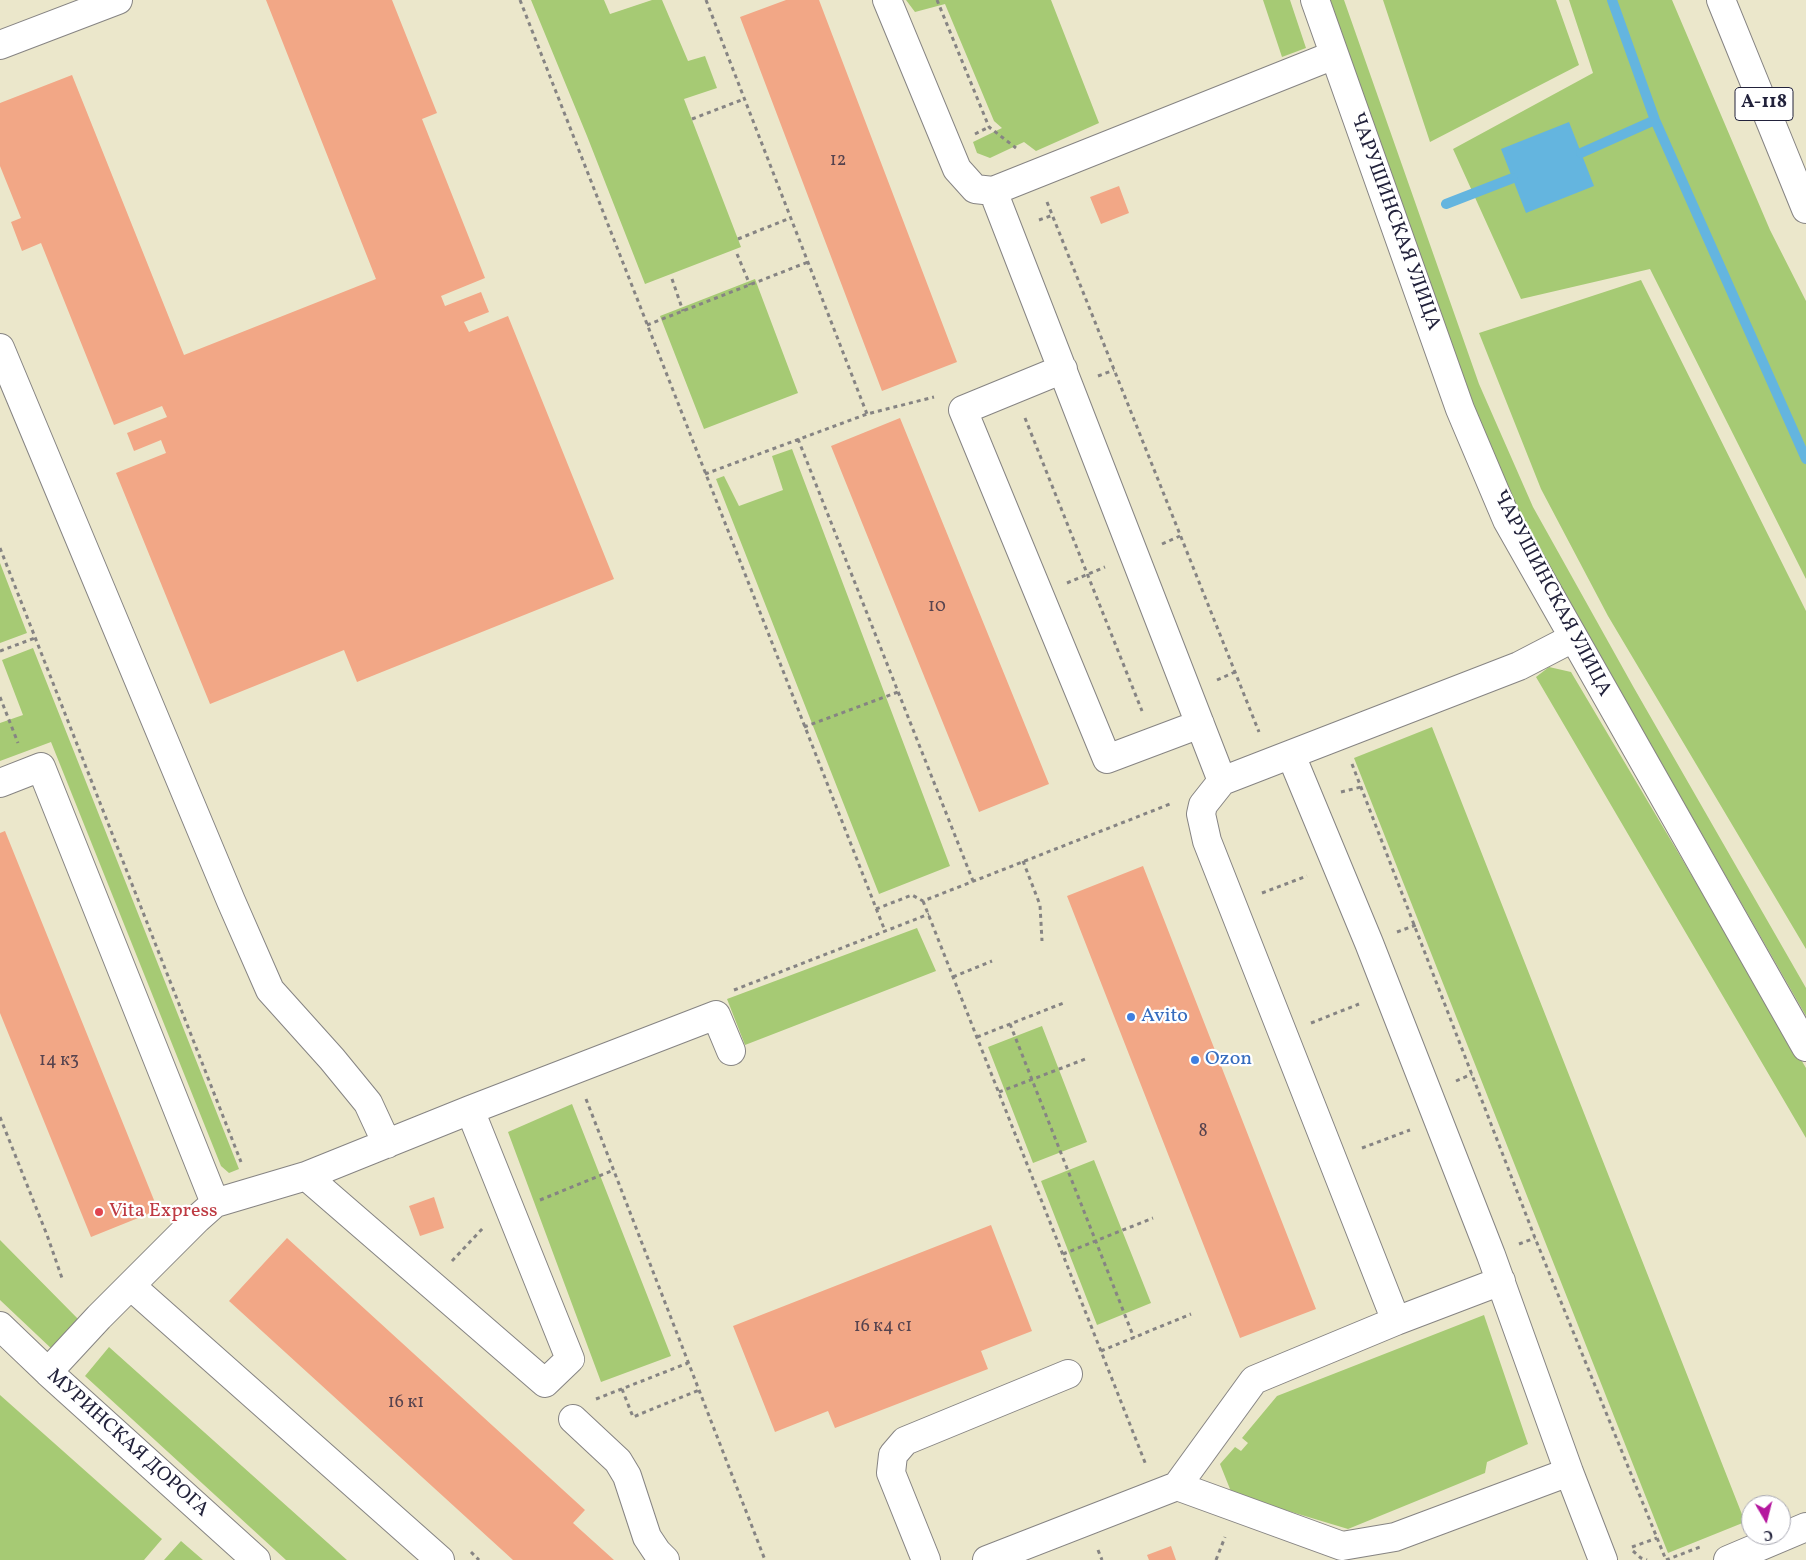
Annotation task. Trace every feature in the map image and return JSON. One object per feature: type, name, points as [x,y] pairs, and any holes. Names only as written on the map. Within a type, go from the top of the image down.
[{"type":"main road","points":[[0,45],[118,0]]},
{"type":"main road","points":[[887,0],[957,169],[975,189],[993,191],[1334,55]]},
{"type":"main road","name":"ЧАРУШИНСКАЯ УЛИЦА","points":[[1315,0],[1460,408],[1507,520],[1806,1047]]},
{"type":"main road","name":"А-118","points":[[1722,0],[1806,209]]},
{"type":"main road","points":[[993,191],[1222,781]]},
{"type":"main road","points":[[0,348],[270,990],[332,1059],[368,1104],[387,1144]]},
{"type":"main road","points":[[1062,369],[963,410],[1107,759],[1200,724]]},
{"type":"main road","points":[[1396,1321],[1207,841],[1201,814],[1204,805],[1222,781],[1519,666],[1573,638]]},
{"type":"main road","points":[[1291,755],[1369,943],[1501,1281],[1569,1472],[1604,1560]]},
{"type":"main road","points":[[0,783],[41,767],[215,1203]]},
{"type":"main road","points":[[48,1372],[99,1317],[196,1219],[215,1203],[306,1176],[716,1015],[731,1051]]},
{"type":"main road","points":[[306,1176],[545,1383],[570,1359],[470,1110]]},
{"type":"main road","points":[[987,1560],[1167,1490],[1254,1380],[1396,1321],[1501,1281]]},
{"type":"main road","points":[[131,1286],[440,1560]]},
{"type":"main road","name":"МУРИНСКАЯ ДОРОГА","points":[[0,1326],[48,1372],[256,1560]]},
{"type":"main road","points":[[926,1560],[891,1473],[893,1455],[905,1441],[1068,1374]]},
{"type":"main road","points":[[573,1419],[618,1461],[627,1476],[647,1537],[665,1560]]},
{"type":"main road","points":[[1167,1490],[1344,1553],[1395,1537],[1569,1472]]},
{"type":"main road","points":[[1728,1560],[1806,1527]]},
{"type":"path","points":[[520,0],[885,931]]},
{"type":"path","points":[[706,0],[867,414]]},
{"type":"path","points":[[937,0],[988,127],[1020,151],[1012,154]]},
{"type":"path","points":[[692,119],[744,99]]},
{"type":"path","points":[[968,139],[988,127]]},
{"type":"path","points":[[1047,200],[1259,734]]},
{"type":"path","points":[[738,239],[790,218]]},
{"type":"path","points":[[737,254],[750,285]]},
{"type":"path","points":[[647,325],[808,262]]},
{"type":"path","points":[[672,279],[683,311]]},
{"type":"path","points":[[1014,390],[1154,741]]},
{"type":"path","points":[[705,474],[867,414],[938,396]]},
{"type":"path","points":[[798,439],[973,881]]},
{"type":"path","points":[[1039,595],[1180,536]]},
{"type":"path","points":[[0,548],[244,1170]]},
{"type":"path","points":[[0,651],[35,638]]},
{"type":"path","points":[[804,728],[898,692]]},
{"type":"path","points":[[1344,767],[1352,763],[1535,1238],[1666,1560]]},
{"type":"path","points":[[1333,788],[1342,793],[1361,787]]},
{"type":"path","points":[[923,901],[1175,802],[1182,820],[1201,814]]},
{"type":"path","points":[[1023,862],[1040,905],[1042,941]]},
{"type":"path","points":[[1232,904],[1309,875]]},
{"type":"path","points":[[876,909],[912,895],[923,901],[1101,1351],[1167,1490]]},
{"type":"path","points":[[953,977],[992,961]]},
{"type":"path","points":[[1283,1034],[1366,1001]]},
{"type":"path","points":[[977,1037],[1066,1002]]},
{"type":"path","points":[[1010,1024],[1134,1338]]},
{"type":"path","points":[[999,1092],[1088,1058]]},
{"type":"path","points":[[575,1070],[765,1560]]},
{"type":"path","points":[[0,1117],[47,1235],[63,1281]]},
{"type":"path","points":[[1333,1160],[1415,1128]]},
{"type":"path","points":[[1062,1254],[1153,1218]]},
{"type":"path","points":[[1101,1351],[1191,1314]]},
{"type":"path","points":[[573,1419],[596,1399],[688,1363]]},
{"type":"path","points":[[622,1389],[633,1417],[699,1390]]},
{"type":"path","points":[[1647,1560],[1640,1558],[1630,1548],[1657,1538]]},
{"type":"path","points":[[464,1547],[479,1560]]},
{"type":"green space","points":[[531,0],[604,0],[610,14],[652,0],[662,0],[688,61],[705,56],[717,88],[684,99],[741,247],[645,284]]},
{"type":"green space","points":[[906,0],[1051,0],[1099,123],[1036,151],[1024,142],[990,158],[977,153],[973,142],[1002,128],[994,121],[945,4],[915,12]]},
{"type":"green space","points":[[1263,0],[1290,0],[1306,48],[1282,57]]},
{"type":"green space","points":[[1330,0],[1344,0],[1479,384],[1533,507],[1634,688],[1806,988],[1806,1016],[1523,521],[1469,396]]},
{"type":"green space","points":[[1383,0],[1556,0],[1579,65],[1430,142]]},
{"type":"green space","points":[[1569,0],[1672,0],[1770,230],[1806,301],[1806,579],[1650,269],[1521,299],[1453,149],[1593,73]]},
{"type":"green space","points":[[755,279],[798,393],[704,429],[660,316]]},
{"type":"green space","points":[[1641,280],[1806,611],[1806,949],[1608,616],[1541,489],[1479,333]]},
{"type":"green space","points":[[792,449],[950,866],[879,894],[716,479],[724,476],[739,506],[783,490],[772,456]]},
{"type":"green space","points":[[0,563],[27,633],[0,643]]},
{"type":"green space","points":[[33,648],[239,1169],[229,1173],[221,1166],[51,742],[0,761],[0,723],[23,715],[2,660]]},
{"type":"green space","points":[[1549,667],[1571,672],[1806,1068],[1806,1138],[1536,677]]},
{"type":"green space","points":[[1432,727],[1741,1512],[1741,1524],[1668,1553],[1354,758]]},
{"type":"green space","points":[[917,928],[936,971],[745,1045],[727,999]]},
{"type":"green space","points":[[1042,1026],[1087,1142],[1033,1163],[988,1047]]},
{"type":"green space","points":[[572,1104],[671,1356],[601,1382],[508,1132]]},
{"type":"green space","points":[[1094,1160],[1151,1303],[1097,1325],[1041,1181]]},
{"type":"green space","points":[[0,1240],[81,1322],[54,1351],[0,1300]]},
{"type":"green space","points":[[1484,1315],[1528,1444],[1487,1462],[1485,1473],[1348,1529],[1232,1494],[1220,1464],[1235,1447],[1241,1451],[1248,1443],[1242,1438],[1277,1396]]},
{"type":"green space","points":[[109,1347],[347,1560],[286,1560],[85,1376]]},
{"type":"green space","points":[[0,1395],[162,1539],[144,1560],[0,1560]]},
{"type":"green space","points":[[181,1541],[203,1560],[164,1560]]},
{"type":"water","points":[[1569,122],[1594,186],[1526,213],[1501,149]]},
{"type":"building","points":[[266,0],[392,0],[437,113],[422,119],[485,278],[441,296],[445,306],[481,292],[489,312],[464,322],[469,332],[508,316],[614,579],[357,682],[344,650],[210,704],[116,473],[166,453],[161,440],[134,451],[127,433],[167,417],[162,406],[114,425],[41,243],[22,251],[11,222],[21,218],[0,166],[0,103],[72,75],[184,355],[376,279]]},
{"type":"building","points":[[786,0],[819,0],[957,362],[882,391],[740,17]]},
{"type":"building","points":[[1119,186],[1129,213],[1101,224],[1090,197]]},
{"type":"building","points":[[900,418],[1049,784],[979,812],[831,446]]},
{"type":"building","points":[[5,831],[158,1210],[91,1237],[0,1013],[0,833]]},
{"type":"building","points":[[1143,866],[1316,1309],[1240,1338],[1067,896]]},
{"type":"building","points":[[434,1197],[444,1228],[420,1236],[409,1206]]},
{"type":"building","points":[[991,1225],[1032,1331],[981,1351],[988,1369],[835,1428],[828,1411],[775,1432],[733,1326]]},
{"type":"building","points":[[287,1238],[585,1510],[573,1523],[614,1560],[513,1560],[229,1301]]},
{"type":"building","points":[[1171,1546],[1176,1560],[1149,1560],[1147,1555]]},
{"type":"waterway","points":[[1612,0],[1655,120],[1806,459]]},
{"type":"waterway","points":[[1581,153],[1655,120]]},
{"type":"waterway","points":[[1446,204],[1513,178]]},
{"type":"place","name":"Avito","points":[[1131,1017]]},
{"type":"place","name":"Ozon","points":[[1195,1060]]},
{"type":"place","name":"Vita Express","points":[[99,1212]]}]
